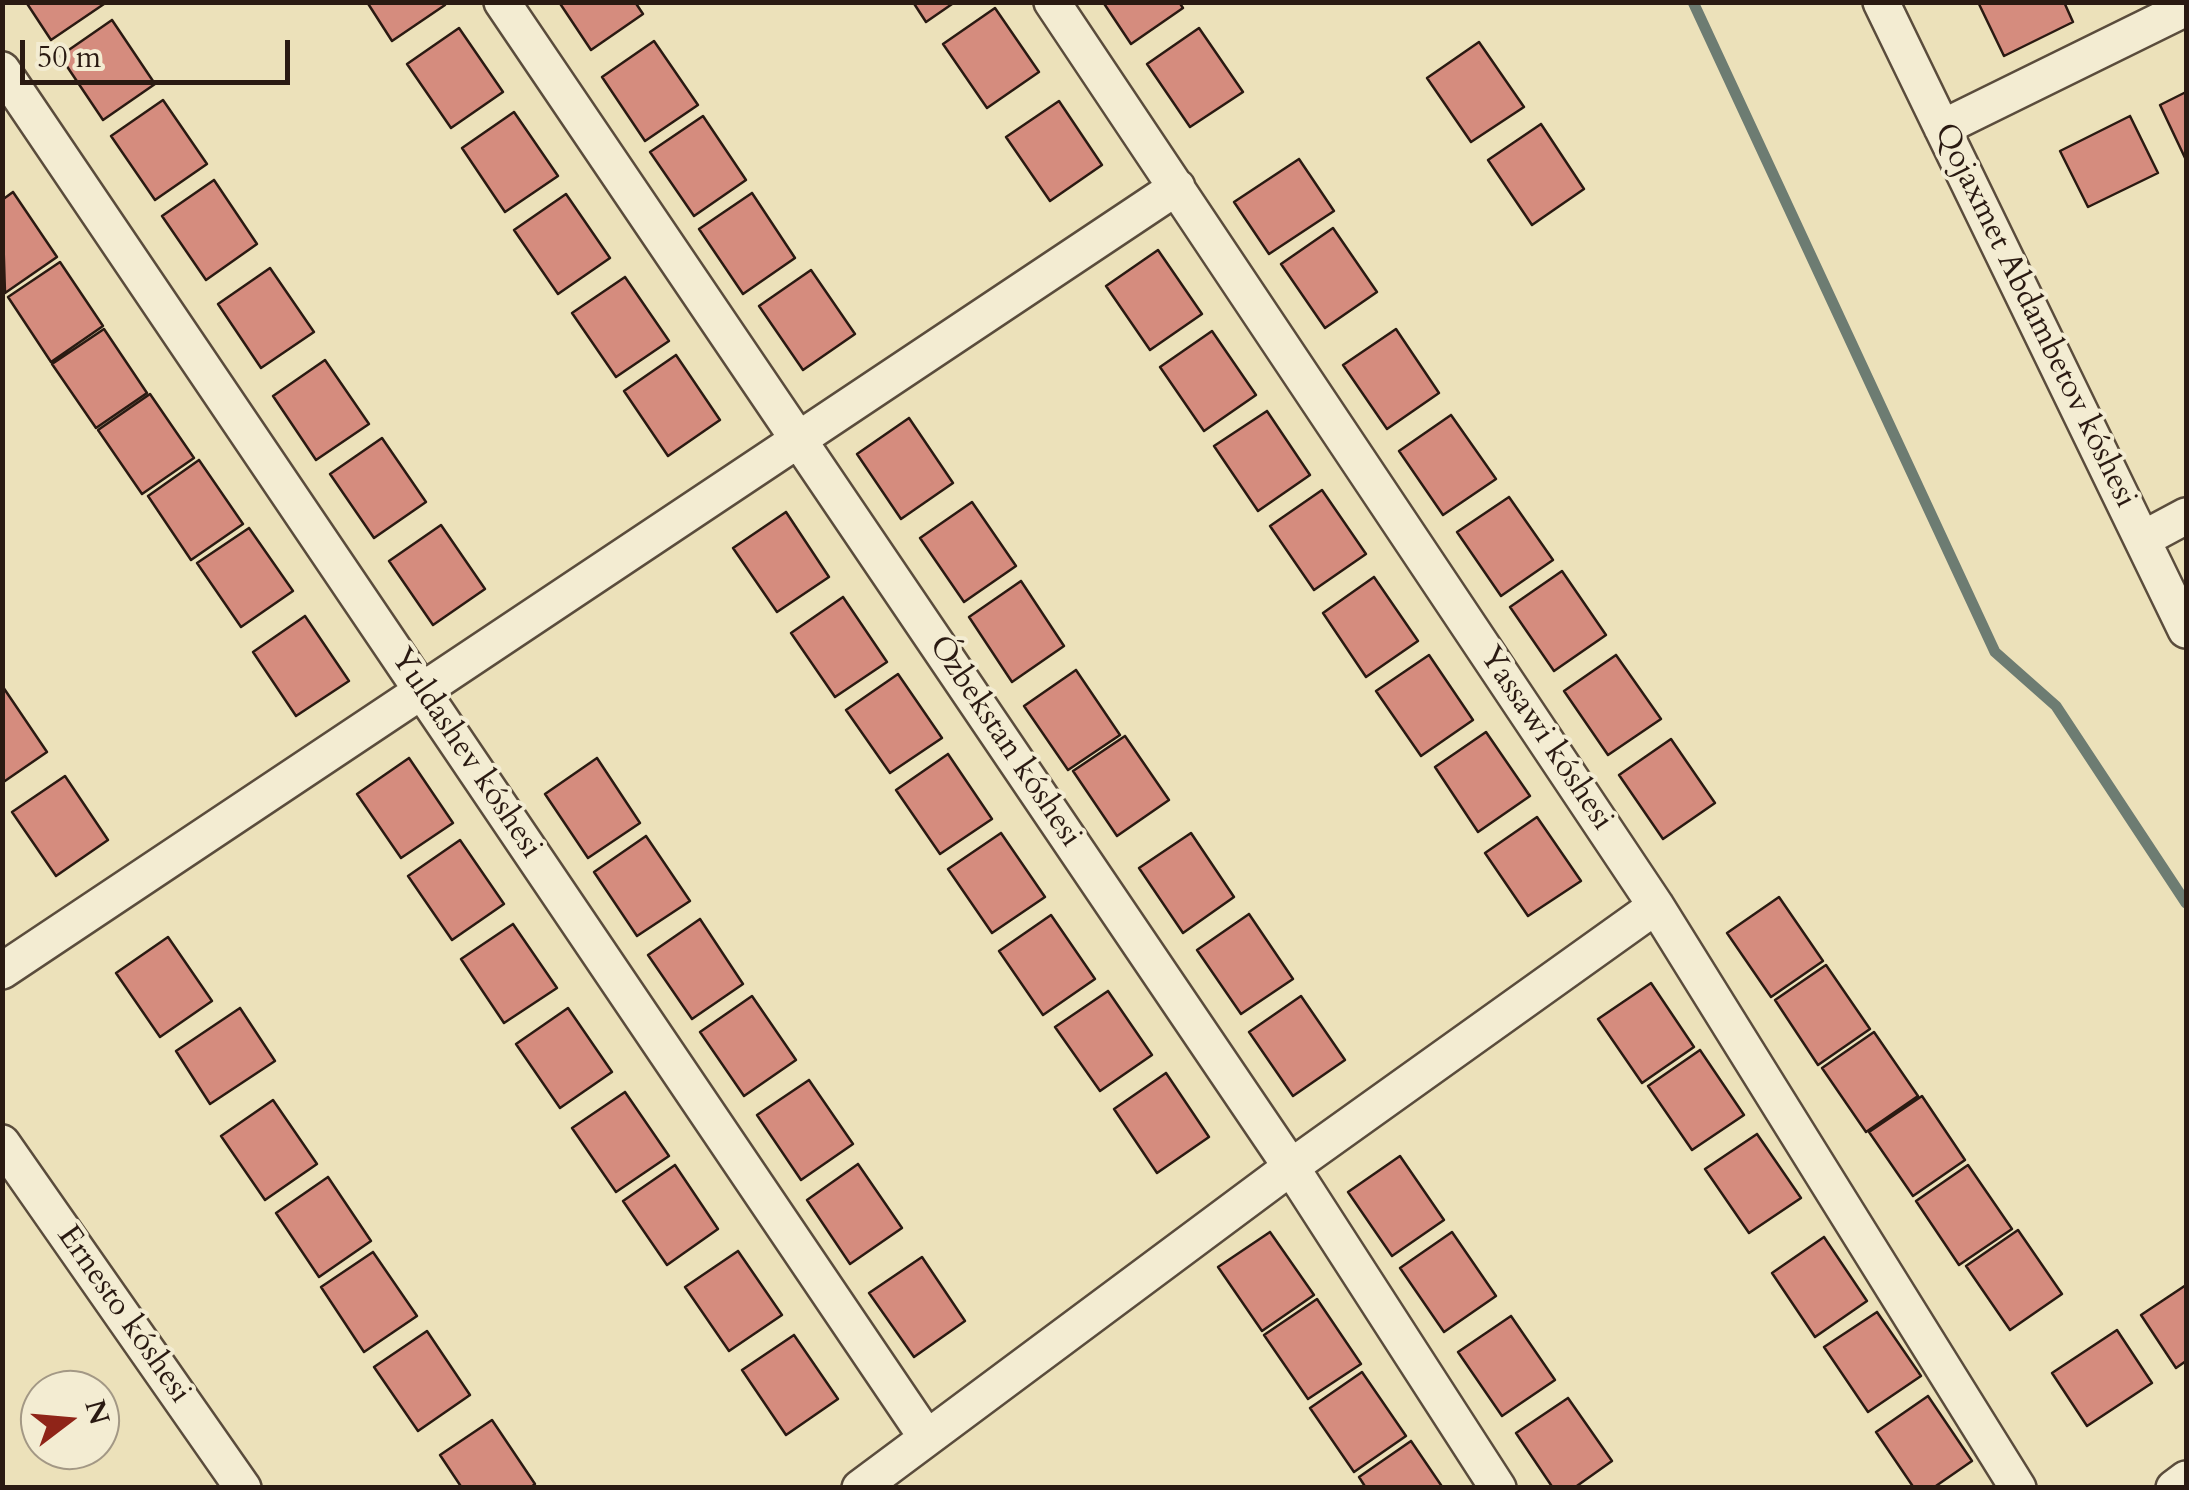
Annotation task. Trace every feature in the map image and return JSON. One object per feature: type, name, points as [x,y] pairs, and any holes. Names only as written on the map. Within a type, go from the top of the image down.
[{"type":"street","name":"Ózbekstan kóshesi","points":[[502,2],[1290,1167],[1498,1488]]},
{"type":"street","name":"Yassawi kóshesi","points":[[1052,2],[1656,906],[2018,1488]]},
{"type":"street","name":"Qojaxmet Abdambetov kóshesi","points":[[1880,2],[2186,630]]},
{"type":"street","points":[[1942,128],[2186,8]]},
{"type":"street","name":"Yuldashev kóshesi","points":[[2,70],[927,1438]]},
{"type":"street","points":[[2,971],[802,441],[1177,187]]},
{"type":"street","points":[[2143,539],[2186,516]]},
{"type":"street","points":[[860,1488],[1290,1167],[1656,906]]},
{"type":"street","name":"Ernesto kóshesi","points":[[2,1143],[243,1488]]},
{"type":"street","points":[[2174,1488],[2186,1480]]},
{"type":"building","points":[[26,2],[102,2],[104,4],[51,40]]},
{"type":"building","points":[[367,2],[443,2],[445,5],[392,41]]},
{"type":"building","points":[[559,2],[635,2],[643,14],[591,50]]},
{"type":"building","points":[[913,2],[955,2],[926,22]]},
{"type":"building","points":[[1103,2],[1179,2],[1183,8],[1131,44]]},
{"type":"building","points":[[1978,2],[2064,2],[2073,22],[2004,56]]},
{"type":"building","points":[[995,8],[1039,72],[987,108],[943,44]]},
{"type":"building","points":[[112,20],[155,84],[103,120],[60,56]]},
{"type":"building","points":[[459,28],[503,92],[451,128],[407,64]]},
{"type":"building","points":[[1199,28],[1243,92],[1190,127],[1147,64]]},
{"type":"building","points":[[654,41],[698,105],[645,141],[602,77]]},
{"type":"building","points":[[1479,42],[1524,107],[1471,142],[1427,78]]},
{"type":"building","points":[[2186,92],[2186,160],[2160,105]]},
{"type":"building","points":[[163,100],[207,164],[155,200],[111,136]]},
{"type":"building","points":[[1059,101],[1102,165],[1050,201],[1006,137]]},
{"type":"building","points":[[514,112],[558,176],[505,212],[462,148]]},
{"type":"building","points":[[703,116],[746,180],[694,216],[650,152]]},
{"type":"building","points":[[2130,116],[2158,173],[2088,207],[2060,151]]},
{"type":"building","points":[[1541,124],[1584,189],[1532,225],[1488,160]]},
{"type":"building","points":[[1299,159],[1334,211],[1269,254],[1234,202]]},
{"type":"building","points":[[214,180],[257,244],[206,280],[162,216]]},
{"type":"building","points":[[13,192],[57,257],[5,293],[2,200]]},
{"type":"building","points":[[752,193],[795,258],[743,294],[699,229]]},
{"type":"building","points":[[566,194],[610,258],[558,294],[514,230]]},
{"type":"building","points":[[1333,228],[1377,292],[1325,328],[1281,264]]},
{"type":"building","points":[[1158,250],[1202,314],[1150,350],[1106,286]]},
{"type":"building","points":[[60,262],[103,326],[51,362],[8,297]]},
{"type":"building","points":[[270,268],[314,332],[261,368],[218,304]]},
{"type":"building","points":[[811,270],[855,334],[803,370],[759,306]]},
{"type":"building","points":[[625,277],[669,341],[616,377],[572,313]]},
{"type":"building","points":[[104,329],[147,393],[96,428],[52,364]]},
{"type":"building","points":[[1396,329],[1439,393],[1387,429],[1343,365]]},
{"type":"building","points":[[1212,331],[1256,395],[1204,431],[1160,367]]},
{"type":"building","points":[[676,355],[720,420],[668,456],[624,391]]},
{"type":"building","points":[[325,360],[369,424],[316,460],[273,396]]},
{"type":"building","points":[[150,394],[194,458],[142,494],[98,430]]},
{"type":"building","points":[[1267,411],[1310,475],[1258,511],[1214,446]]},
{"type":"building","points":[[1451,415],[1496,479],[1443,515],[1399,451]]},
{"type":"building","points":[[909,418],[953,483],[901,519],[857,454]]},
{"type":"building","points":[[382,438],[426,502],[374,538],[330,474]]},
{"type":"building","points":[[199,460],[243,524],[191,560],[148,496]]},
{"type":"building","points":[[1322,490],[1366,554],[1314,590],[1270,526]]},
{"type":"building","points":[[1509,497],[1553,560],[1501,596],[1457,532]]},
{"type":"building","points":[[972,502],[1016,566],[964,602],[920,538]]},
{"type":"building","points":[[786,512],[829,577],[777,612],[733,548]]},
{"type":"building","points":[[441,525],[485,589],[433,625],[389,561]]},
{"type":"building","points":[[249,528],[293,591],[241,627],[197,563]]},
{"type":"building","points":[[1562,571],[1606,635],[1554,671],[1510,607]]},
{"type":"building","points":[[1374,577],[1418,641],[1366,677],[1323,613]]},
{"type":"building","points":[[1021,581],[1064,646],[1012,682],[969,617]]},
{"type":"building","points":[[843,597],[887,662],[835,697],[791,633]]},
{"type":"building","points":[[305,616],[349,681],[296,716],[253,652]]},
{"type":"building","points":[[1429,655],[1473,720],[1421,756],[1376,691]]},
{"type":"building","points":[[1616,655],[1661,719],[1608,755],[1564,691]]},
{"type":"building","points":[[1076,670],[1120,735],[1068,770],[1024,706]]},
{"type":"building","points":[[898,674],[942,738],[890,773],[846,710]]},
{"type":"building","points":[[2,688],[47,752],[2,783]]},
{"type":"building","points":[[1486,732],[1530,796],[1478,832],[1435,767]]},
{"type":"building","points":[[1125,736],[1169,800],[1117,836],[1073,771]]},
{"type":"building","points":[[1671,739],[1715,803],[1663,839],[1619,775]]},
{"type":"building","points":[[948,754],[992,819],[940,854],[896,790]]},
{"type":"building","points":[[409,758],[453,823],[401,858],[357,794]]},
{"type":"building","points":[[597,758],[640,823],[588,858],[545,794]]},
{"type":"building","points":[[65,776],[108,840],[56,876],[12,812]]},
{"type":"building","points":[[1537,817],[1581,881],[1528,916],[1485,853]]},
{"type":"building","points":[[1001,833],[1045,897],[992,933],[948,869]]},
{"type":"building","points":[[1191,833],[1234,897],[1183,933],[1139,868]]},
{"type":"building","points":[[646,836],[690,901],[637,936],[594,872]]},
{"type":"building","points":[[460,840],[504,904],[452,940],[408,876]]},
{"type":"building","points":[[1779,897],[1823,961],[1771,997],[1727,933]]},
{"type":"building","points":[[1249,914],[1293,979],[1241,1014],[1197,950]]},
{"type":"building","points":[[1051,915],[1095,979],[1043,1015],[999,951]]},
{"type":"building","points":[[700,919],[743,984],[692,1019],[648,955]]},
{"type":"building","points":[[513,924],[557,988],[504,1023],[461,959]]},
{"type":"building","points":[[168,937],[212,1001],[160,1037],[116,973]]},
{"type":"building","points":[[1826,965],[1870,1029],[1818,1065],[1775,1000]]},
{"type":"building","points":[[1651,983],[1694,1047],[1642,1083],[1598,1019]]},
{"type":"building","points":[[1108,991],[1152,1055],[1100,1091],[1055,1027]]},
{"type":"building","points":[[752,996],[796,1060],[744,1096],[700,1032]]},
{"type":"building","points":[[1301,996],[1345,1060],[1293,1096],[1249,1032]]},
{"type":"building","points":[[240,1008],[275,1061],[210,1104],[176,1051]]},
{"type":"building","points":[[568,1008],[612,1072],[560,1108],[516,1044]]},
{"type":"building","points":[[1874,1032],[1918,1096],[1866,1132],[1822,1068]]},
{"type":"building","points":[[1700,1050],[1744,1115],[1692,1150],[1648,1086]]},
{"type":"building","points":[[1166,1073],[1209,1137],[1157,1173],[1114,1109]]},
{"type":"building","points":[[809,1080],[853,1144],[801,1180],[757,1115]]},
{"type":"building","points":[[625,1092],[669,1156],[616,1192],[572,1128]]},
{"type":"building","points":[[1922,1096],[1965,1160],[1913,1196],[1869,1132]]},
{"type":"building","points":[[273,1100],[317,1164],[265,1200],[221,1136]]},
{"type":"building","points":[[1757,1134],[1801,1198],[1749,1233],[1705,1169]]},
{"type":"building","points":[[1400,1156],[1444,1220],[1392,1256],[1348,1192]]},
{"type":"building","points":[[858,1164],[902,1228],[850,1264],[807,1200]]},
{"type":"building","points":[[675,1165],[718,1229],[667,1265],[623,1201]]},
{"type":"building","points":[[1968,1165],[2012,1229],[1959,1265],[1916,1201]]},
{"type":"building","points":[[328,1177],[371,1241],[319,1277],[276,1213]]},
{"type":"building","points":[[2018,1230],[2062,1294],[2010,1330],[1966,1266]]},
{"type":"building","points":[[1270,1232],[1314,1295],[1262,1331],[1218,1267]]},
{"type":"building","points":[[1452,1232],[1496,1296],[1444,1332],[1400,1268]]},
{"type":"building","points":[[1824,1237],[1867,1301],[1815,1337],[1772,1273]]},
{"type":"building","points":[[738,1251],[782,1315],[729,1351],[685,1287]]},
{"type":"building","points":[[373,1252],[417,1316],[364,1352],[321,1287]]},
{"type":"building","points":[[922,1257],[965,1321],[914,1357],[869,1293]]},
{"type":"building","points":[[2186,1285],[2186,1361],[2176,1368],[2141,1315]]},
{"type":"building","points":[[1317,1299],[1361,1364],[1308,1399],[1264,1335]]},
{"type":"building","points":[[1877,1312],[1921,1376],[1868,1412],[1824,1347]]},
{"type":"building","points":[[1511,1316],[1555,1380],[1502,1416],[1458,1352]]},
{"type":"building","points":[[2117,1330],[2152,1383],[2087,1426],[2052,1373]]},
{"type":"building","points":[[427,1331],[470,1395],[418,1431],[374,1367]]},
{"type":"building","points":[[794,1335],[838,1399],[786,1435],[742,1370]]},
{"type":"building","points":[[1362,1372],[1406,1436],[1354,1472],[1310,1408]]},
{"type":"building","points":[[1928,1396],[1972,1461],[1933,1488],[1914,1488],[1876,1432]]},
{"type":"building","points":[[1568,1398],[1612,1461],[1574,1488],[1553,1488],[1516,1433]]},
{"type":"building","points":[[492,1420],[535,1484],[530,1488],[462,1488],[440,1455]]},
{"type":"building","points":[[1411,1441],[1443,1488],[1366,1488],[1359,1477]]},
{"type":"waterway","points":[[1693,2],[1995,652],[2056,706],[2186,903]]}]
